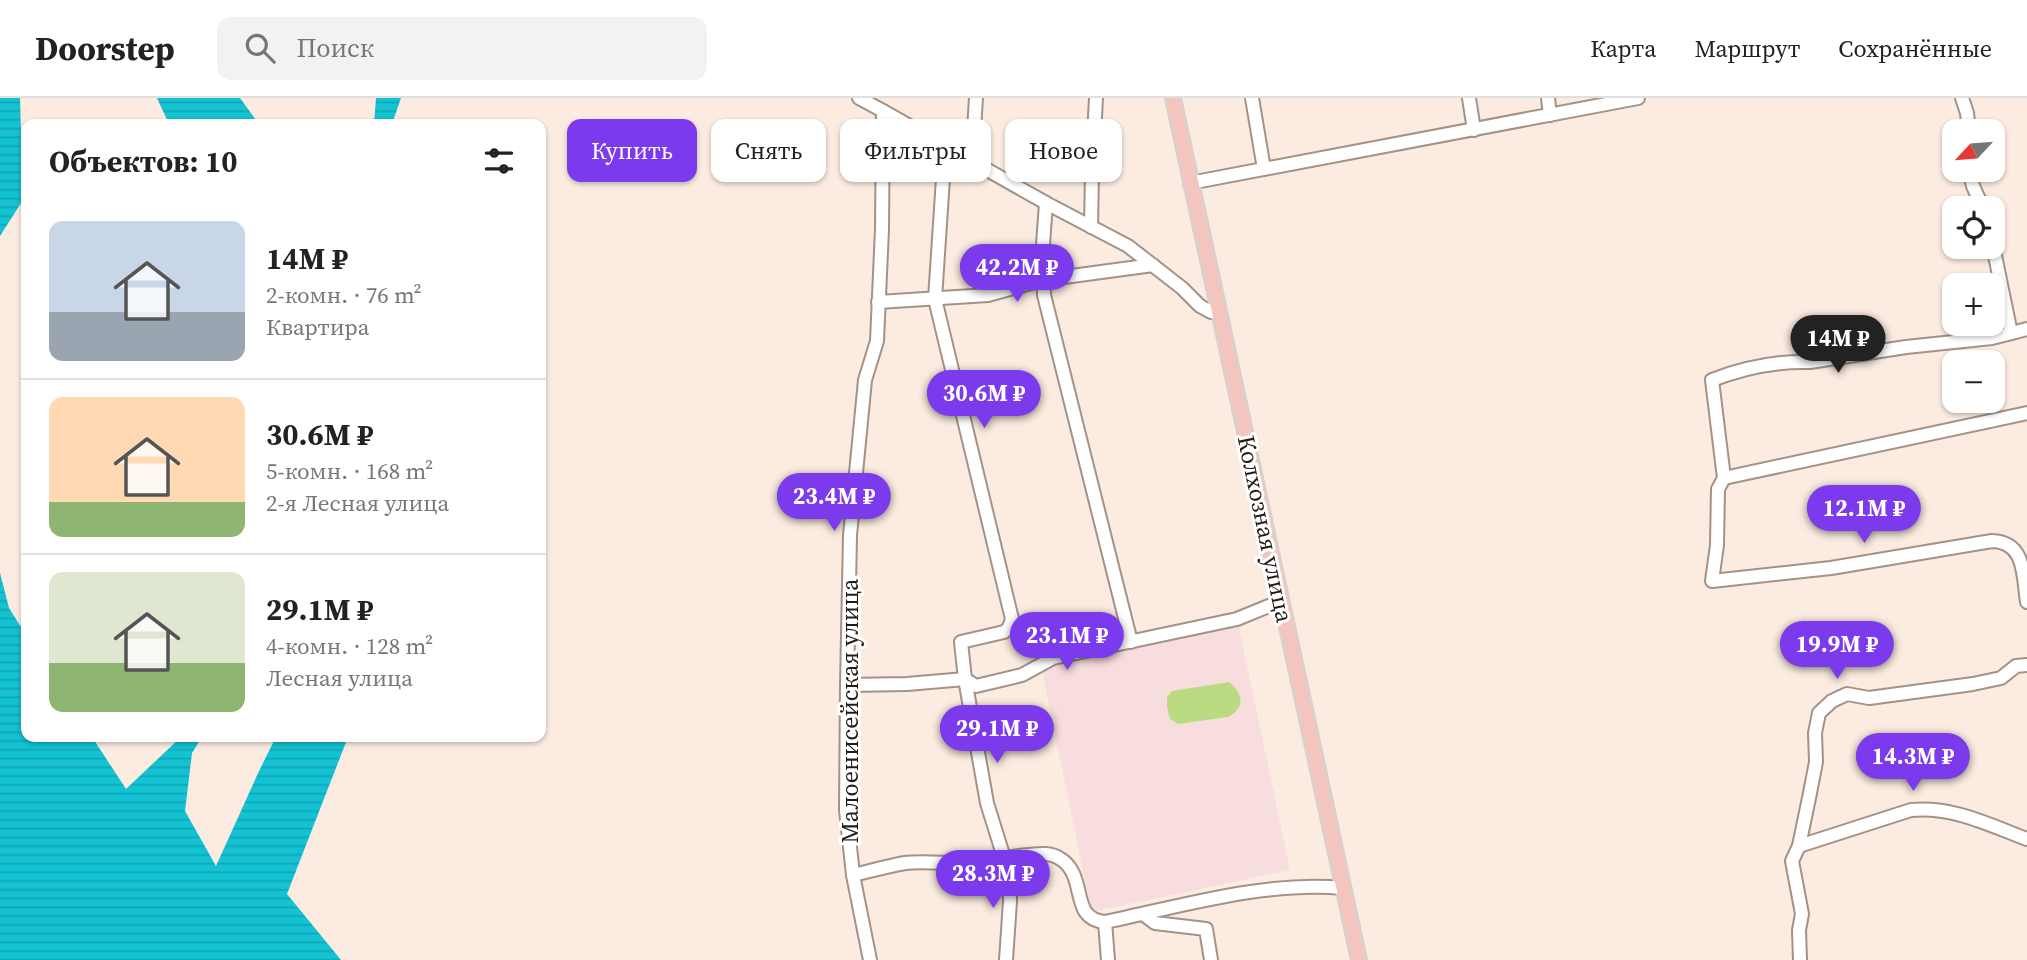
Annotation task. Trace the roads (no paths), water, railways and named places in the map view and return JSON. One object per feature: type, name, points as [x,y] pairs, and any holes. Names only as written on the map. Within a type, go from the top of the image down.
[{"type":"main road","name":"Колхозная улица","points":[[1173,98],[1359,960]]},
{"type":"street","points":[[859,98],[896,119]]},
{"type":"street","points":[[975,119],[976,98]]},
{"type":"street","points":[[1091,227],[1096,98]]},
{"type":"street","points":[[1252,98],[1264,169]]},
{"type":"street","points":[[1469,98],[1474,130]]},
{"type":"street","points":[[1548,98],[1550,115]]},
{"type":"street","points":[[1962,98],[1968,119]]},
{"type":"street","points":[[1190,183],[1630,99]]},
{"type":"street","name":"Малоенисейская улица","points":[[870,960],[853,875],[846,810],[847,685],[850,535],[865,380],[877,341],[883,229],[883,111]]},
{"type":"street","points":[[991,173],[1128,246],[1200,306],[1211,312],[1218,311]]},
{"type":"street","points":[[943,182],[935,299],[1012,619],[1009,628],[1004,632],[961,642],[965,680],[987,803],[1009,874],[1006,960]]},
{"type":"street","points":[[1046,203],[1042,280],[1044,295],[1131,642]]},
{"type":"street","points":[[1996,259],[2011,333]]},
{"type":"street","points":[[878,302],[988,295],[1042,280],[1153,265]]},
{"type":"street","points":[[2027,329],[1992,338],[1737,370],[1712,380],[1724,478],[1718,489],[1717,545],[1712,581],[1831,568],[2002,541],[2016,549],[2020,558],[2027,602]]},
{"type":"street","points":[[1724,478],[2027,412]]},
{"type":"street","points":[[847,685],[965,680],[976,686],[998,682],[1021,675],[1053,659],[1237,619],[1281,601]]},
{"type":"street","points":[[1800,960],[1799,930],[1802,914],[1792,861],[1799,846],[1815,762],[1815,733],[1819,713],[1832,701],[1847,694],[1869,698],[1973,684],[2001,678],[2016,666],[2027,665]]},
{"type":"street","points":[[1799,846],[1903,812],[1929,808],[1958,813],[2027,839]]},
{"type":"street","points":[[853,875],[906,863],[975,863],[1005,857],[1043,854],[1056,856],[1070,866],[1085,912],[1090,919],[1105,922],[1258,891],[1312,886],[1343,888]]},
{"type":"street","points":[[1143,914],[1155,923],[1206,929],[1211,960]]},
{"type":"street","points":[[1105,922],[1108,960]]},
{"type":"water","points":[[0,98],[20,98],[21,203],[0,236]]},
{"type":"water","points":[[157,98],[240,98],[255,119],[167,119]]},
{"type":"water","points":[[376,98],[401,98],[394,119],[374,119]]},
{"type":"water","points":[[0,573],[9,608],[21,627],[21,742],[95,742],[126,789],[176,742],[199,742],[192,753],[185,811],[216,866],[274,742],[346,742],[287,894],[341,960],[0,960]]}]
